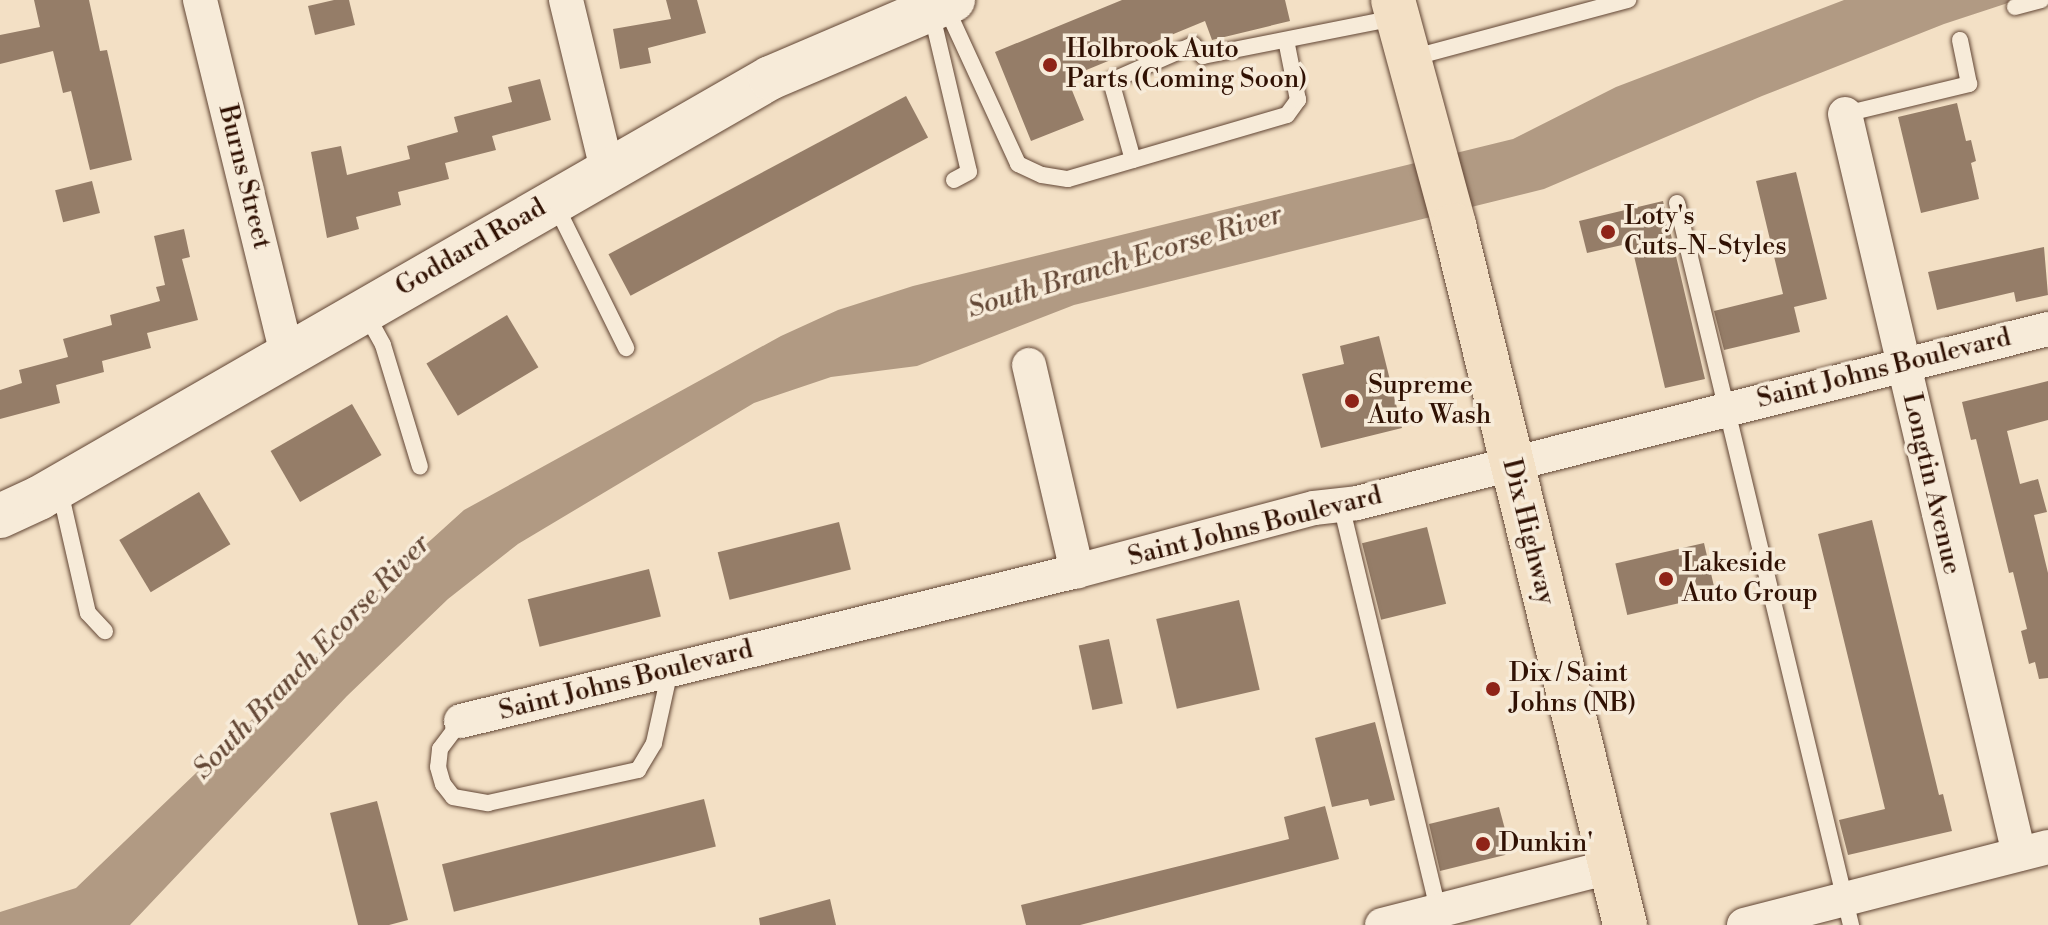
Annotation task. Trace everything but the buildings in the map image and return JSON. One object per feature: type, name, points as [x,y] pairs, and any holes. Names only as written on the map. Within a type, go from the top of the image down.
[{"type":"main road","name":"Dix Highway","points":[[1395,9],[1454,225],[1625,925]]},
{"type":"street","name":"Burns Street","points":[[200,0],[287,353]]},
{"type":"street","points":[[566,0],[607,169]]},
{"type":"street","name":"Goddard Road","points":[[0,516],[58,486],[770,78],[943,3]]},
{"type":"street","name":"Longtin Avenue","points":[[1845,114],[1903,364],[2034,851]]},
{"type":"street","name":"Saint Johns Boulevard","points":[[461,721],[2048,329]]},
{"type":"street","points":[[1029,365],[1077,571]]},
{"type":"street","points":[[1744,925],[1848,912],[2034,851]]},
{"type":"street","points":[[1382,925],[1441,918],[1610,867]]},
{"type":"lane","points":[[1409,59],[1628,0]]},
{"type":"lane","points":[[2015,7],[2041,0]]},
{"type":"lane","points":[[943,3],[1018,164],[1042,175],[1068,179],[1287,115],[1298,100],[1286,40]]},
{"type":"lane","points":[[943,3],[969,172],[954,180]]},
{"type":"lane","points":[[1133,160],[1111,81],[1193,45],[1203,56],[1286,40],[1395,9]]},
{"type":"lane","points":[[1845,114],[1969,84],[1960,40]]},
{"type":"lane","points":[[554,200],[626,348]]},
{"type":"lane","points":[[1677,203],[1848,912]]},
{"type":"lane","points":[[364,310],[383,345],[420,467]]},
{"type":"lane","points":[[58,486],[71,525],[88,613],[105,631]]},
{"type":"lane","points":[[1341,505],[1441,918]]},
{"type":"lane","points":[[461,721],[440,749],[438,767],[443,784],[453,797],[488,803],[638,770],[654,743],[670,670]]},
{"type":"water","name":"South Branch Ecorse River","points":[[1844,0],[2017,0],[1944,24],[1762,96],[1544,189],[1074,305],[917,366],[831,377],[754,403],[518,544],[448,599],[347,696],[130,925],[0,925],[0,912],[76,888],[292,681],[401,567],[464,510],[781,336],[838,310],[913,286],[1513,139],[1616,87]]},
{"type":"place","name":"Holbrook Auto Parts (Coming Soon)","points":[[1050,65]]},
{"type":"place","name":"Loty's Cuts-N-Styles","points":[[1608,232]]},
{"type":"place","name":"Supreme Auto Wash","points":[[1352,401]]},
{"type":"place","name":"Lakeside Auto Group","points":[[1666,579]]},
{"type":"place","name":"Dix / Saint Johns (NB)","points":[[1493,689]]},
{"type":"place","name":"Dunkin'","points":[[1483,844]]}]
